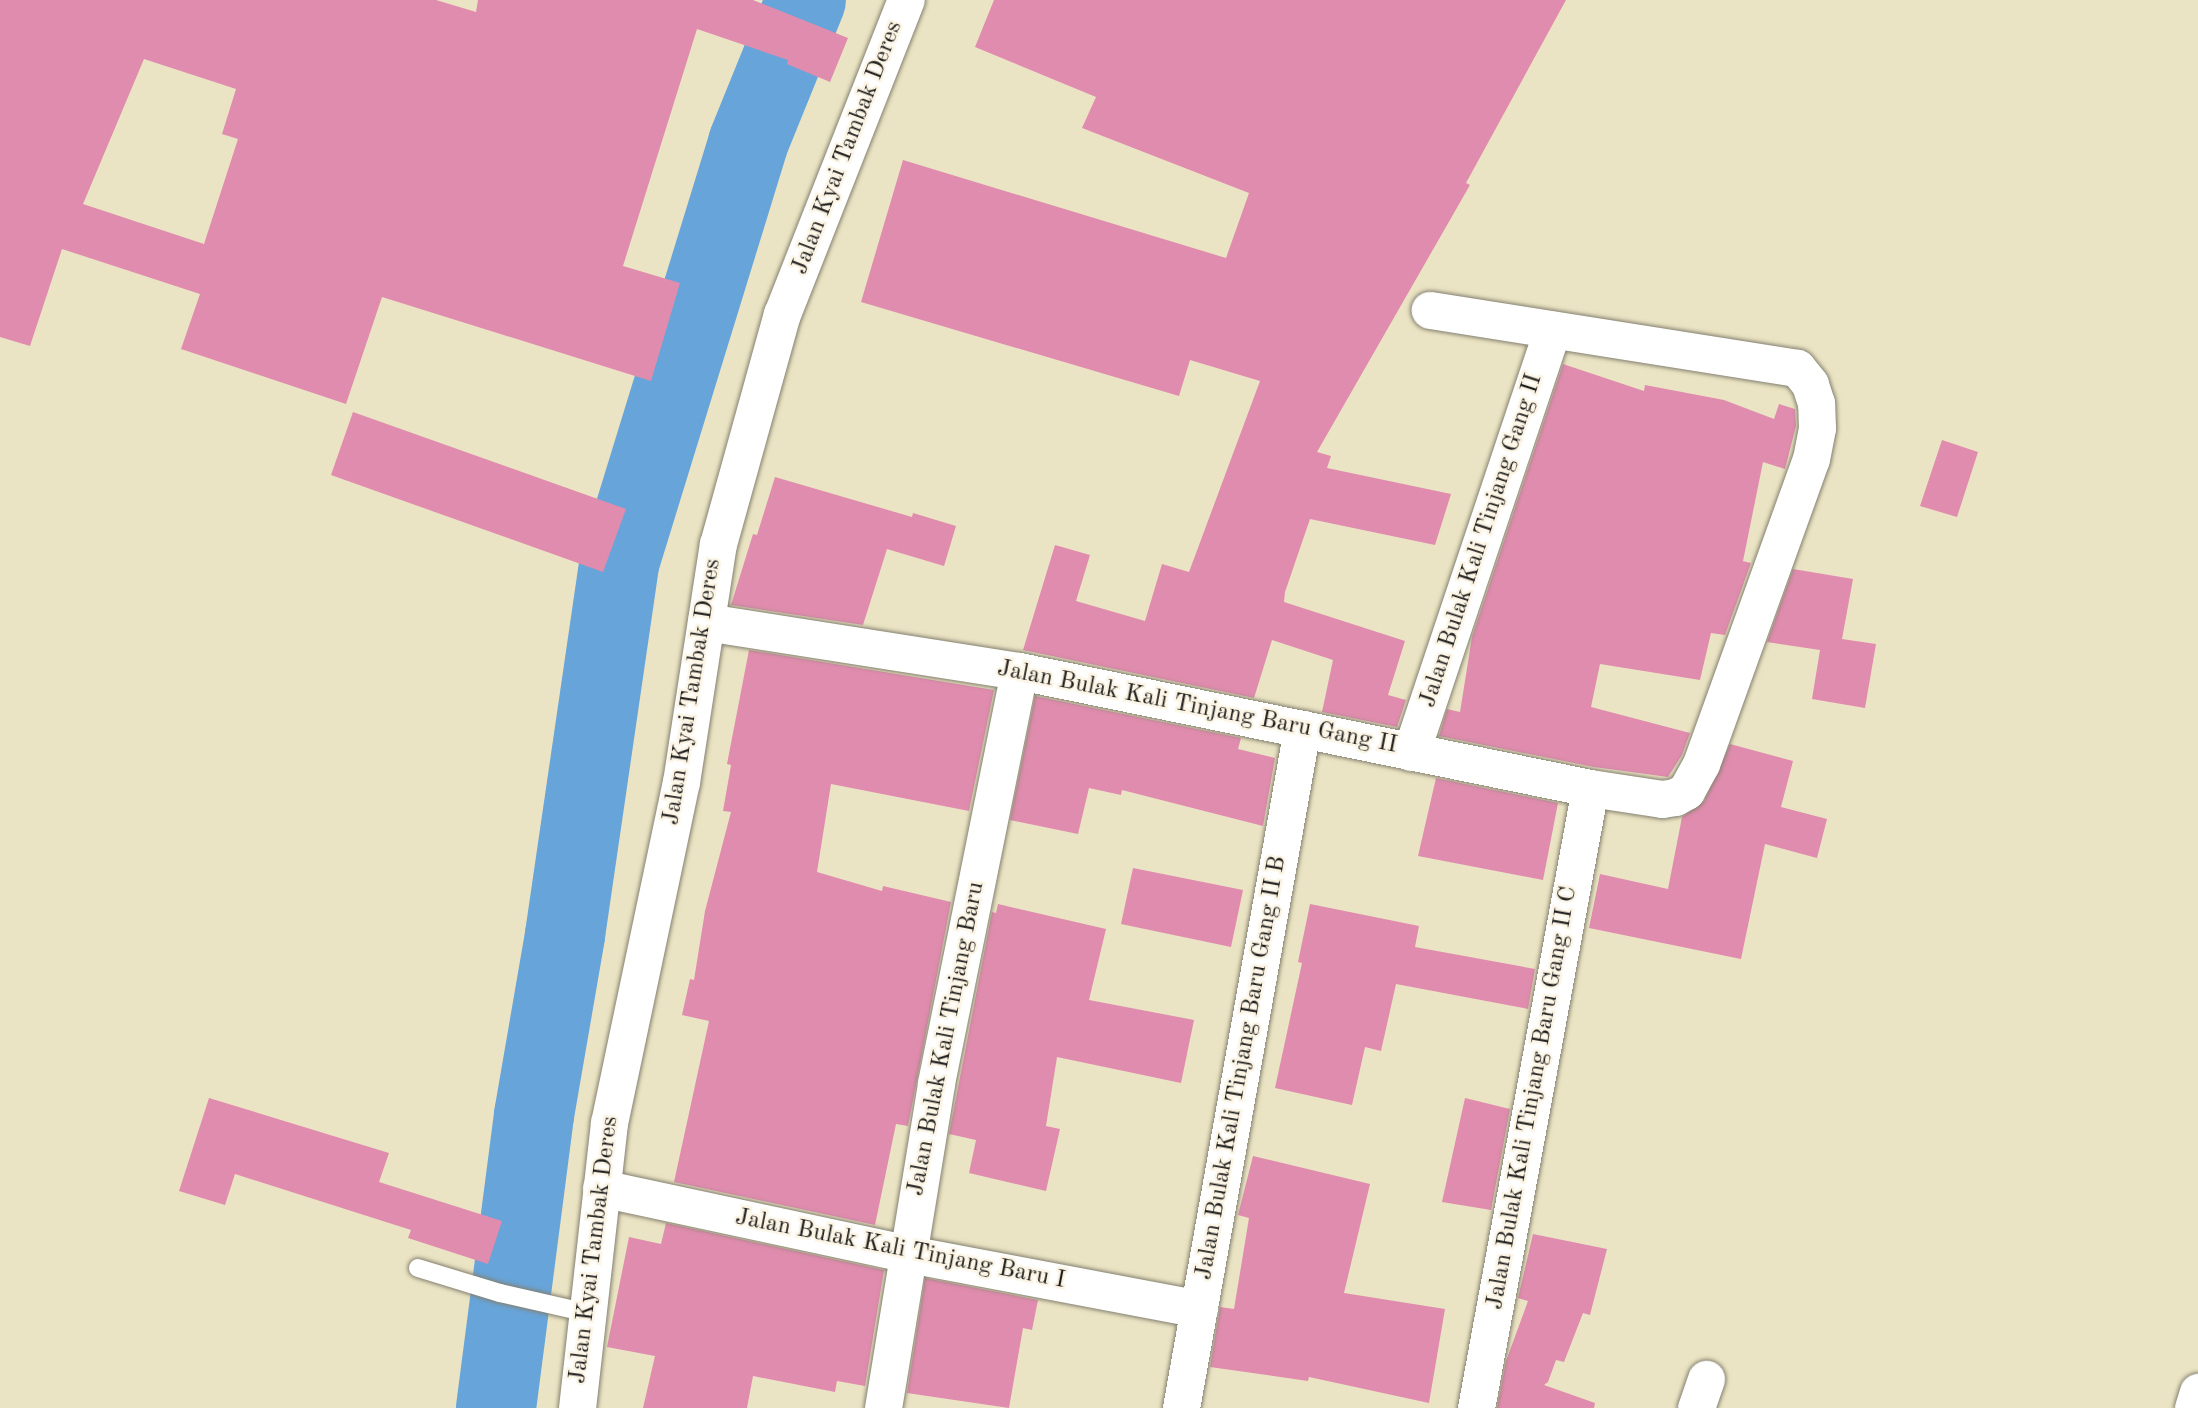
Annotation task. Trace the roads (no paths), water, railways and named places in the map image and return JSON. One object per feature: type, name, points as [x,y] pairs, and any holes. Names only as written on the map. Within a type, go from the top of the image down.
[{"type":"street","name":"Jalan Kyai Tambak Deres","points":[[577,1408],[608,1123],[681,782],[718,544],[782,314],[906,0]]},
{"type":"street","points":[[1430,310],[1552,330]]},
{"type":"street","name":"Jalan Bulak Kali Tinjang Baru Gang II","points":[[706,622],[1018,671],[1590,788],[1662,799],[1675,797],[1686,791],[1701,764],[1811,459],[1817,428],[1816,403],[1810,384],[1797,368],[1552,330]]},
{"type":"street","name":"Jalan Bulak Kali Tinjang Gang II","points":[[1412,752],[1552,330]]},
{"type":"street","name":"Jalan Bulak Kali Tinjang Baru","points":[[883,1408],[936,1083],[1018,671]]},
{"type":"street","name":"Jalan Bulak Kali Tinjang Baru Gang II B","points":[[1181,1408],[1302,729]]},
{"type":"street","name":"Jalan Bulak Kali Tinjang Baru Gang II C","points":[[1476,1408],[1590,788]]},
{"type":"street","name":"Jalan Bulak Kali Tinjang Baru I","points":[[601,1188],[909,1254],[1199,1309]]},
{"type":"street","points":[[2193,1408],[2198,1392]]},
{"type":"lane","points":[[418,1268],[507,1295],[588,1312]]},
{"type":"waterway","points":[[496,1408],[534,1115],[565,935],[620,560],[748,143],[806,0]]}]
